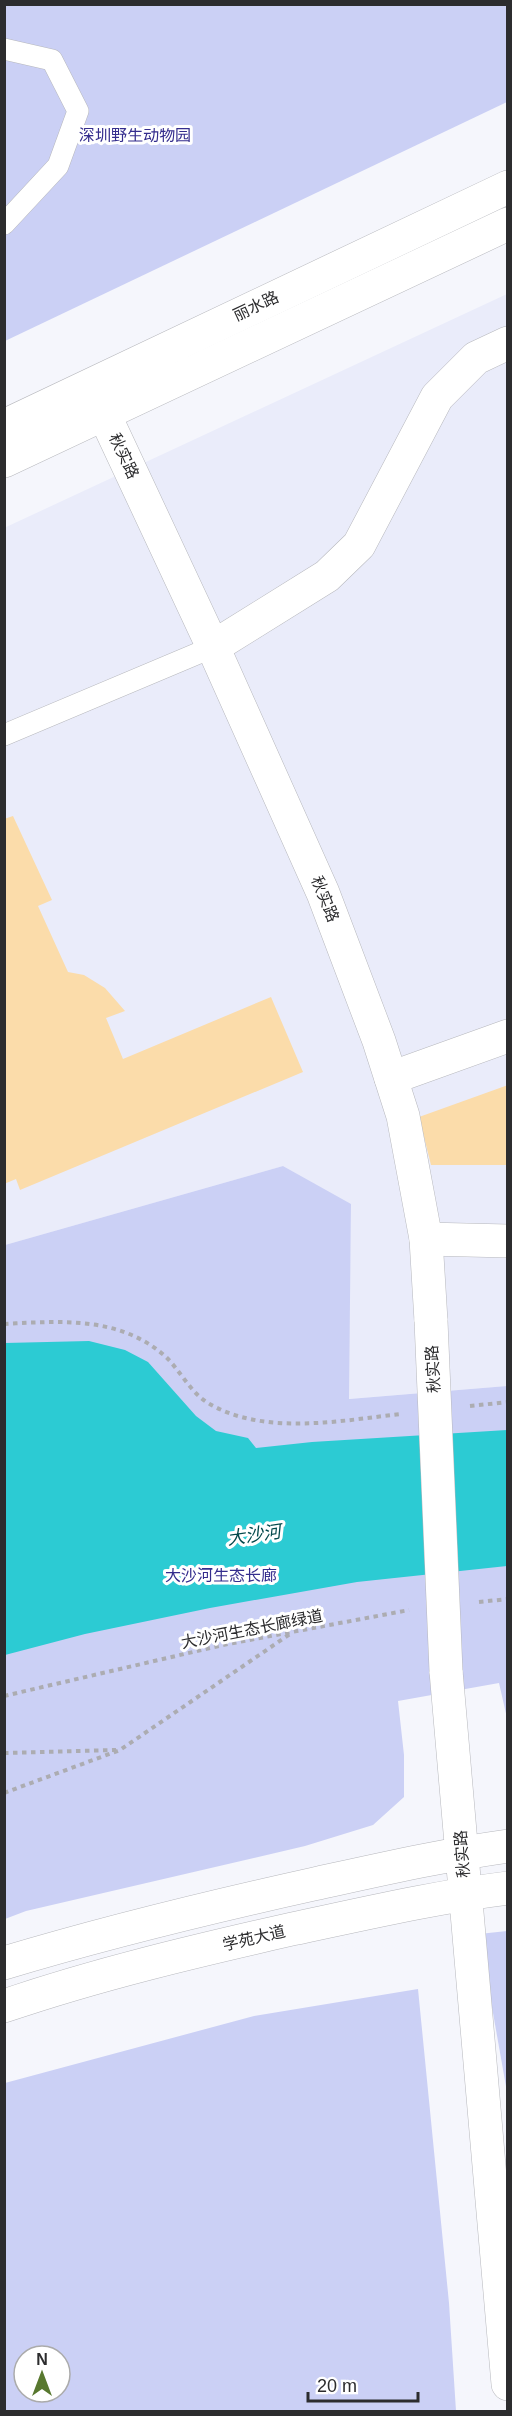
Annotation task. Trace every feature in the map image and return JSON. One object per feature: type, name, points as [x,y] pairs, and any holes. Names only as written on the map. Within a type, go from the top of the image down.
[{"type":"street","name":"丽水路","points":[[4,426],[507,187]]},
{"type":"street","name":"丽水路","points":[[4,461],[507,224]]},
{"type":"street","points":[[213,647],[327,576],[359,545],[437,397],[476,358],[507,343]]},
{"type":"street","name":"秋实路","points":[[104,414],[213,647],[323,892],[379,1041],[403,1116],[426,1239],[446,1671],[507,2384]]},
{"type":"street","points":[[391,1078],[507,1036]]},
{"type":"street","points":[[426,1239],[507,1241]]},
{"type":"street","points":[[4,1963],[191,1911],[462,1853],[507,1846]]},
{"type":"street","name":"学苑大道","points":[[4,2006],[135,1966],[387,1908],[507,1888]]},
{"type":"lane","points":[[4,49],[52,60],[78,111],[58,166],[4,224]]},
{"type":"lane","points":[[4,735],[213,647]]},
{"type":"path","points":[[4,1324],[80,1321],[108,1327],[139,1338],[175,1366],[191,1387],[207,1402],[243,1417],[267,1421],[301,1422],[406,1414]]},
{"type":"path","points":[[462,1407],[507,1402]]},
{"type":"path","points":[[472,1603],[507,1599]]},
{"type":"path","name":"大沙河生态长廊绿道","points":[[4,1696],[222,1645],[414,1609]]},
{"type":"path","points":[[4,1793],[120,1750],[293,1632]]},
{"type":"path","points":[[4,1753],[120,1750]]},
{"type":"shaded area","points":[[507,294],[507,1386],[348,1399],[351,1205],[283,1166],[5,1245],[4,528]]},
{"type":"green space","name":"深圳野生动物园","points":[[5,5],[507,5],[507,102],[5,341]]},
{"type":"green space","name":"大沙河生态长廊","points":[[283,1166],[351,1204],[349,1399],[507,1386],[507,1718],[499,1683],[398,1701],[404,1755],[404,1797],[373,1825],[305,1846],[26,1911],[5,1919],[5,1245]]},
{"type":"green space","points":[[507,1931],[507,2092],[479,1934]]},
{"type":"green space","points":[[418,1989],[449,2303],[456,2411],[5,2411],[5,2083],[254,2016]]},
{"type":"water","name":"大沙河","points":[[89,1341],[125,1350],[148,1362],[196,1416],[216,1431],[248,1438],[256,1448],[312,1442],[507,1430],[507,1566],[357,1582],[210,1608],[85,1634],[5,1655],[5,1343]]},
{"type":"building","points":[[13,816],[52,900],[38,906],[68,972],[84,975],[105,988],[125,1011],[106,1018],[123,1059],[271,997],[303,1072],[20,1190],[16,1179],[4,1184],[4,819]]},
{"type":"building","points":[[508,1085],[508,1165],[431,1165],[419,1117]]}]
